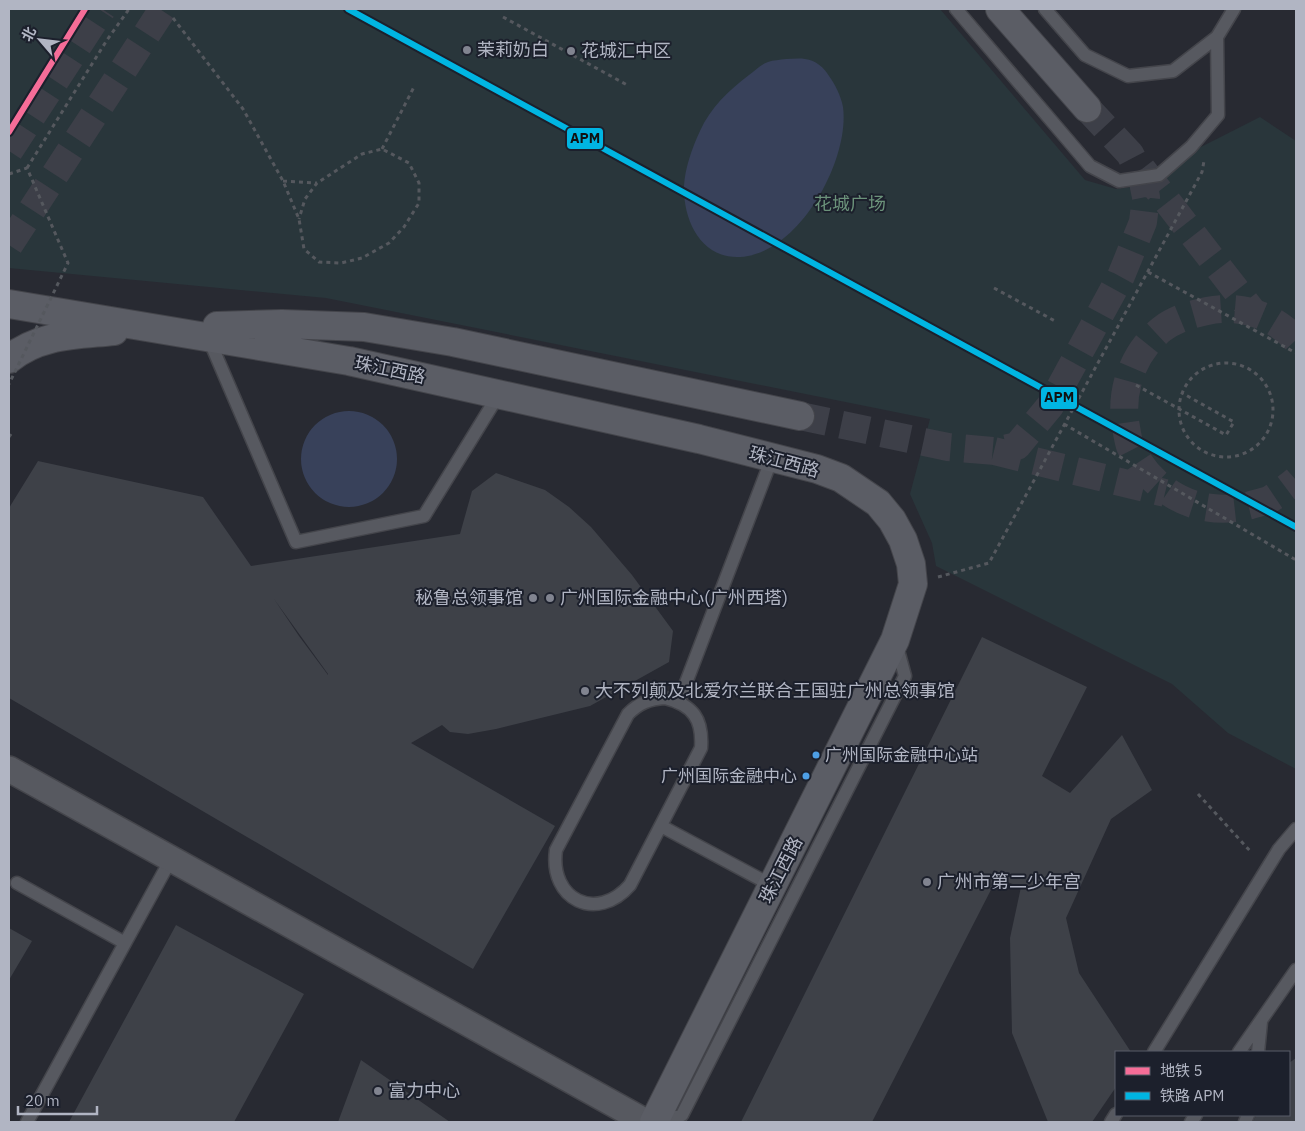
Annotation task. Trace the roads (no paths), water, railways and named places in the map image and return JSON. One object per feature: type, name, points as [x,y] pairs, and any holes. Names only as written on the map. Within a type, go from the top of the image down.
[{"type":"main road","points":[[1000,9],[1088,108]]},
{"type":"main road","name":"珠江西路","points":[[9,304],[349,361],[698,439],[817,469],[841,478],[878,503],[892,520],[903,540],[911,564],[913,584],[895,640],[654,1122]]},
{"type":"main road","points":[[9,359],[21,349],[52,337],[153,327],[282,324],[364,327],[463,344],[800,416]]},
{"type":"street","points":[[9,769],[646,1122]]},
{"type":"lane","points":[[956,9],[1090,166],[1119,181],[1159,175],[1191,147],[1218,115],[1217,37]]},
{"type":"lane","points":[[1045,9],[1085,55],[1128,76],[1172,71],[1217,37],[1234,9]]},
{"type":"lane","points":[[208,337],[296,542],[424,516],[499,394]]},
{"type":"lane","points":[[678,701],[772,458]]},
{"type":"lane","points":[[662,1122],[682,1115],[905,676],[895,640]]},
{"type":"lane","points":[[665,698],[678,701],[690,709],[698,721],[702,734],[701,748],[630,885],[621,895],[610,902],[584,903],[572,897],[562,888],[556,876],[554,863],[556,850],[628,714],[638,704],[651,699],[665,698]]},
{"type":"lane","points":[[661,826],[773,886]]},
{"type":"lane","points":[[1155,1051],[1278,849],[1296,829]]},
{"type":"lane","points":[[27,1122],[171,858]]},
{"type":"lane","points":[[17,883],[125,943]]},
{"type":"lane","points":[[1240,1051],[1296,970]]},
{"type":"lane","points":[[1258,1051],[1261,1021]]},
{"type":"water","points":[[786,59],[803,59],[816,63],[825,70],[836,86],[843,107],[843,129],[838,152],[829,177],[816,201],[800,222],[782,240],[762,252],[740,257],[726,256],[715,252],[705,244],[691,224],[687,212],[684,186],[689,158],[704,122],[721,100],[763,64]]},
{"type":"water","points":[[349,411],[367,414],[383,425],[394,441],[397,459],[394,477],[383,493],[367,504],[349,507],[331,504],[315,493],[304,477],[301,459],[304,441],[315,425],[331,414]]},
{"type":"tunnel","points":[[9,151],[102,9]]},
{"type":"tunnel","points":[[9,245],[163,9]]},
{"type":"tunnel","points":[[800,416],[948,447],[994,451],[1017,446],[1050,406],[1121,276],[1143,222],[1146,197],[1142,177],[1130,154],[1087,108]]},
{"type":"tunnel","points":[[1142,169],[1253,312]]},
{"type":"tunnel","points":[[1296,340],[1287,331],[1267,318],[1244,311],[1220,309],[1178,320],[1167,325],[1152,338],[1136,361],[1127,387],[1124,414],[1129,444],[1139,463],[1164,489],[1196,505],[1213,508],[1251,505],[1269,500],[1296,480]]},
{"type":"tunnel","points":[[994,451],[1165,493]]},
{"type":"metro line","name":"5","points":[[9,132],[85,9]]},
{"type":"rail line","name":"APM","points":[[348,9],[1296,527]]},
{"type":"place","name":"茉莉奶白","points":[[467,50]]},
{"type":"place","name":"花城汇中区","points":[[571,51]]},
{"type":"place","name":"秘鲁总领事馆","points":[[533,598]]},
{"type":"place","name":"广州国际金融中心(广州西塔)","points":[[550,598]]},
{"type":"place","name":"大不列颠及北爱尔兰联合王国驻广州总领事馆","points":[[585,691]]},
{"type":"place","name":"广州国际金融中心站","points":[[816,755]]},
{"type":"place","name":"广州国际金融中心","points":[[806,776]]},
{"type":"place","name":"广州市第二少年宫","points":[[927,882]]},
{"type":"place","name":"富力中心","points":[[378,1091]]},
{"type":"park label","name":"花城广场","points":[[850,204]]}]
